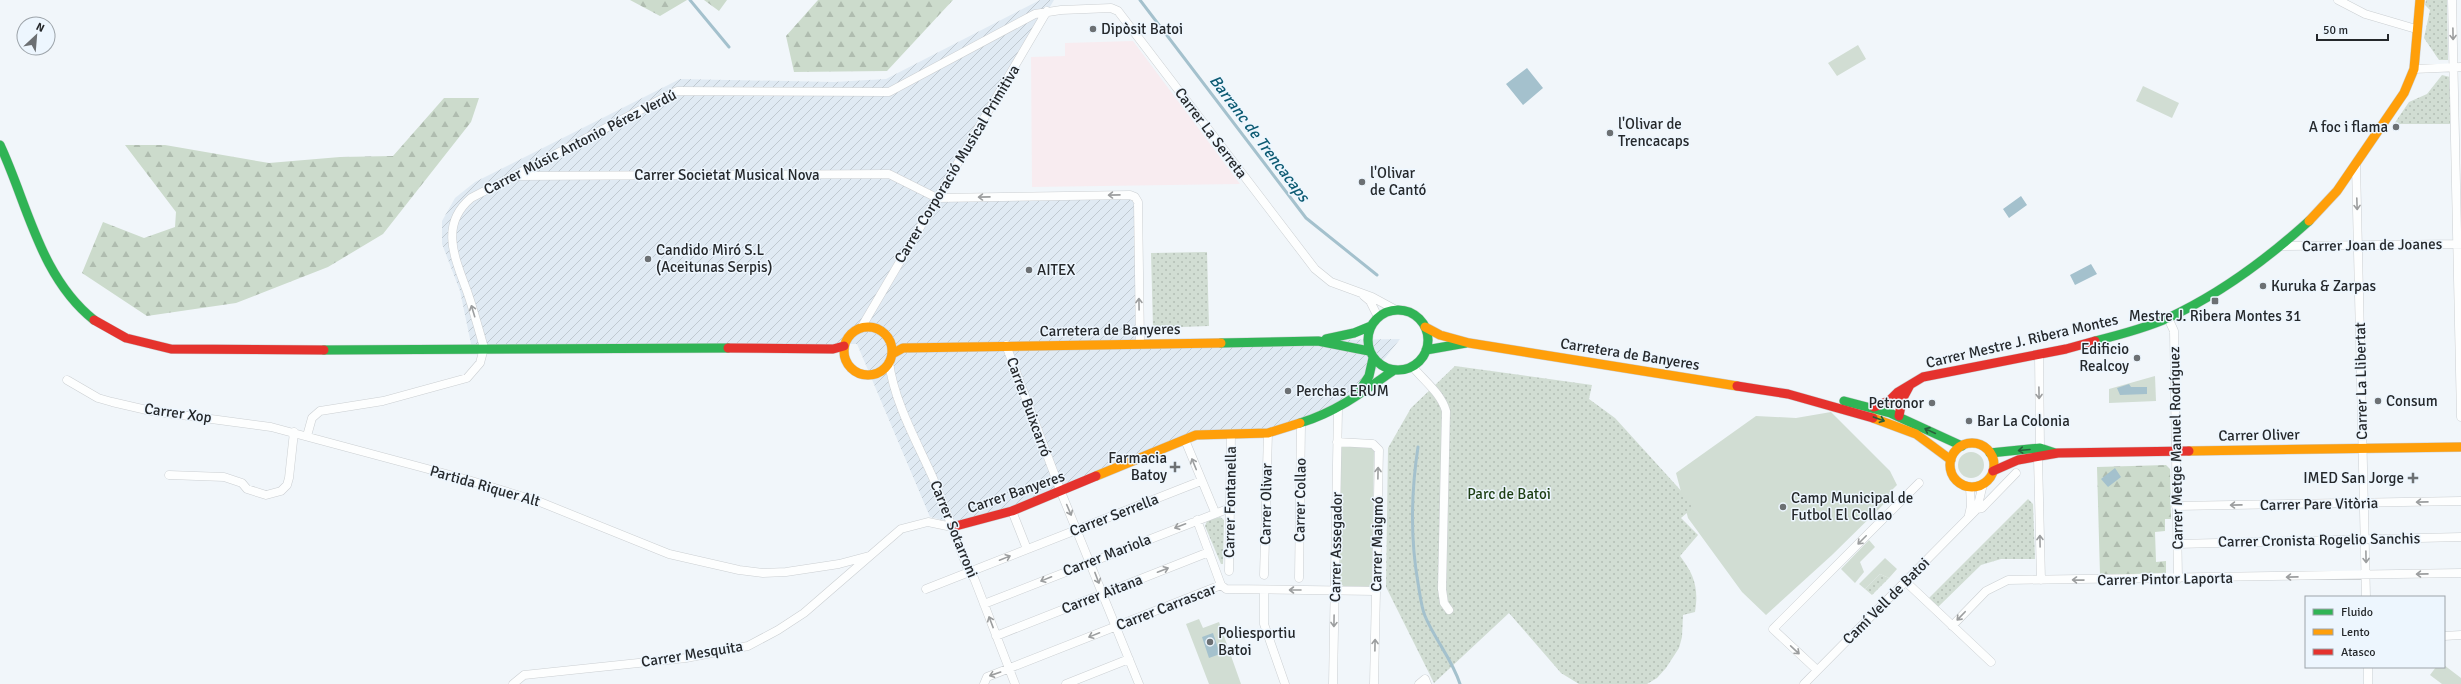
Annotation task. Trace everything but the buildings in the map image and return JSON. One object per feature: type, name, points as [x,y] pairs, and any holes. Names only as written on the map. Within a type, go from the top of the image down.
[{"type":"main road","name":"Carrer Mestre J. Ribera Montes","points":[[1874,407],[1885,403],[1923,377],[2038,354],[2107,338],[2168,318],[2239,278],[2282,246],[2329,201],[2356,165],[2404,92],[2414,69],[2416,29],[2420,0]]},
{"type":"main road","points":[[0,144],[19,187],[45,256],[57,279],[89,316],[125,338],[139,343],[175,350],[642,346],[833,349],[844,346]]},
{"type":"main road","points":[[1396,310],[1413,314],[1425,327],[1428,339],[1426,350],[1422,358],[1412,366],[1394,370],[1385,368],[1371,355],[1367,342],[1370,326],[1378,317],[1396,310]]},
{"type":"main road","points":[[872,326],[886,334],[890,341],[890,358],[887,372],[872,374],[860,373],[847,364],[844,356],[844,346],[850,334],[861,328],[872,326]]},
{"type":"main road","name":"Carretera de Banyeres","points":[[1318,341],[1354,333],[1370,326]]},
{"type":"main road","name":"Carretera de Banyeres","points":[[1425,327],[1440,334],[1469,343],[1788,394],[1864,414],[1916,434],[1951,460]]},
{"type":"main road","name":"Carretera de Banyeres","points":[[890,341],[903,348],[1006,345],[1318,341],[1348,345],[1371,355]]},
{"type":"main road","name":"Carretera de Banyeres","points":[[1426,350],[1469,343]]},
{"type":"main road","name":"Carretera de Banyeres","points":[[890,358],[903,348]]},
{"type":"main road","points":[[833,349],[844,356]]},
{"type":"main road","name":"Carrer Banyeres","points":[[1356,396],[1369,376],[1371,355]]},
{"type":"main road","name":"Carrer Banyeres","points":[[952,527],[1012,511],[1184,440],[1200,435],[1268,433],[1301,423],[1338,409],[1394,370]]},
{"type":"main road","points":[[1899,416],[1902,400],[1910,385]]},
{"type":"main road","name":"Carretera de Banyeres","points":[[1788,394],[1810,395],[1874,407],[1899,416],[1962,446]]},
{"type":"main road","points":[[1972,443],[1979,444],[1990,453],[1994,462],[1993,471],[1983,484],[1970,487],[1961,484],[1954,478],[1951,470],[1951,460],[1954,452],[1962,446],[1972,443]]},
{"type":"main road","name":"Carrer Oliver","points":[[1990,453],[2058,454],[2461,447]]},
{"type":"main road","name":"Carrer Oliver","points":[[1993,471],[2039,453]]},
{"type":"street","points":[[2338,0],[2365,14],[2416,29]]},
{"type":"street","points":[[2452,0],[2457,67],[2461,417]]},
{"type":"street","name":"Carrer La Serreta","points":[[1047,11],[1111,8],[1118,11],[1315,269],[1331,282],[1362,294],[1396,310]]},
{"type":"street","name":"Carrer Músic Antonio Pérez Verdú","points":[[484,348],[454,255],[452,230],[457,213],[471,198],[677,91],[889,92],[1035,14],[1047,11]]},
{"type":"street","name":"Carrer Corporació Musical Primitiva","points":[[861,328],[1047,11]]},
{"type":"street","points":[[2414,69],[2457,67]]},
{"type":"street","name":"Carrer La Llibertat","points":[[2356,165],[2366,540],[2366,596]]},
{"type":"street","name":"Carrer Societat Musical Nova","points":[[512,176],[889,174],[937,198]]},
{"type":"street","points":[[937,198],[1130,195],[1136,197],[1138,202],[1140,343]]},
{"type":"street","name":"Carrer Joan de Joanes","points":[[2282,246],[2459,244]]},
{"type":"street","points":[[1362,294],[1370,301],[1378,317]]},
{"type":"street","points":[[868,317],[872,326]]},
{"type":"street","name":"Carrer Metge Manuel Rodríguez","points":[[2168,318],[2174,330],[2178,578]]},
{"type":"street","name":"Carrer Buixcarró","points":[[1006,345],[1061,492],[1103,593],[1138,684]]},
{"type":"street","points":[[307,436],[312,418],[320,411],[383,401],[467,378],[480,364],[484,348]]},
{"type":"street","points":[[2038,354],[2041,580]]},
{"type":"street","points":[[1412,366],[1427,385],[1438,394],[1446,411],[1442,589],[1444,602],[1449,610]]},
{"type":"street","name":"Carrer Sotarroni","points":[[887,372],[949,515],[969,572],[974,578],[1015,684]]},
{"type":"street","name":"Carrer Xop","points":[[66,380],[98,398],[112,402],[151,410],[241,422],[294,432]]},
{"type":"street","name":"Carrer Assegador","points":[[1333,684],[1338,409]]},
{"type":"street","name":"Carrer Collao","points":[[1299,578],[1301,423]]},
{"type":"street","points":[[170,475],[224,476],[242,483],[247,490],[266,494],[281,491],[287,485],[289,478],[294,432]]},
{"type":"street","name":"Partida Riquer Alt","points":[[294,432],[540,502],[658,551]]},
{"type":"street","name":"Carrer Olivar","points":[[1264,575],[1268,433]]},
{"type":"street","name":"Carrer Fontanella","points":[[1229,571],[1231,434]]},
{"type":"street","points":[[1184,440],[1215,512]]},
{"type":"street","name":"Carrer Maigmó","points":[[1337,442],[1373,444],[1379,450],[1374,684]]},
{"type":"street","name":"Camí Vell de Batoi","points":[[1804,684],[1977,509],[1982,508],[2016,473]]},
{"type":"street","name":"Carrer Serrella","points":[[926,589],[1201,481]]},
{"type":"street","points":[[1817,670],[1773,629],[1919,483]]},
{"type":"street","points":[[1977,509],[1983,484]]},
{"type":"street","points":[[1968,518],[1972,506],[1970,487]]},
{"type":"street","name":"Carrer Pare Vitòria","points":[[2176,506],[2461,501]]},
{"type":"street","name":"Carrer Mariola","points":[[984,604],[1215,512],[1230,508]]},
{"type":"street","points":[[1012,511],[1027,549]]},
{"type":"street","name":"Carrer Fontanella","points":[[1197,520],[1221,585]]},
{"type":"street","name":"Carrer Banyeres","points":[[658,551],[739,570],[763,574],[814,568],[869,556],[896,532],[913,524],[928,522],[952,527]]},
{"type":"street","name":"Carrer Cronista Rogelio Sanchis","points":[[2177,544],[2461,537]]},
{"type":"street","name":"Carrer Aitana","points":[[996,636],[1209,552]]},
{"type":"street","name":"Carrer Mesquita","points":[[513,684],[524,675],[686,658],[748,646],[797,618],[869,556]]},
{"type":"street","name":"Carrer Pintor Laporta","points":[[1952,626],[1986,591],[2008,580],[2461,573]]},
{"type":"street","points":[[1906,581],[1991,662]]},
{"type":"street","name":"Carrer Carrascar","points":[[984,684],[987,677],[1221,585],[1226,589],[1376,591]]},
{"type":"street","points":[[1264,590],[1264,624],[1285,684]]},
{"type":"street","points":[[2445,636],[2461,635]]},
{"type":"street","points":[[1066,684],[1129,659]]},
{"type":"street","points":[[2368,668],[2368,684]]},
{"type":"shaded area","points":[[1040,0],[1054,0],[937,198],[1138,195],[1140,343],[1400,339],[1350,403],[1268,433],[1202,435],[967,526],[930,517],[857,344],[471,344],[460,291],[442,244],[442,221],[455,198],[475,182],[680,79],[834,82],[886,79]]},
{"type":"shaded area","points":[[1133,41],[1240,184],[1032,187],[1031,57],[1065,56],[1065,43]]},
{"type":"green space","points":[[630,0],[687,0],[660,16]]},
{"type":"green space","points":[[704,0],[727,0],[719,11]]},
{"type":"green space","points":[[818,0],[953,0],[887,71],[794,72],[786,36]]},
{"type":"green space","points":[[2426,0],[2447,0],[2448,60],[2439,60],[2424,38],[2430,10],[2425,5]]},
{"type":"green space","points":[[1858,45],[1866,59],[1837,76],[1828,63]]},
{"type":"green space","points":[[2442,75],[2450,77],[2450,124],[2394,124],[2409,102],[2427,94]]},
{"type":"green space","points":[[2143,86],[2179,103],[2172,118],[2136,101]]},
{"type":"green space","points":[[444,98],[479,98],[471,122],[383,234],[328,267],[236,303],[147,316],[82,273],[103,222],[144,238],[175,227],[176,212],[125,145],[165,145],[269,163],[340,157],[393,156]]},
{"type":"green space","points":[[1207,252],[1209,326],[1153,328],[1151,253]]},
{"type":"green space","name":"Parc de Batoi","points":[[1455,366],[1592,385],[1589,399],[1615,418],[1695,506],[1681,518],[1698,535],[1680,556],[1692,575],[1696,588],[1695,612],[1683,615],[1682,637],[1679,648],[1666,668],[1657,678],[1647,684],[1579,684],[1561,673],[1509,613],[1434,683],[1386,587],[1388,448],[1411,408]]},
{"type":"green space","points":[[2155,376],[2156,401],[2109,403],[2109,389]]},
{"type":"green space","name":"Camp Municipal de Futbol El Collao","points":[[1831,412],[1890,471],[1897,485],[1889,493],[1892,496],[1832,555],[1766,615],[1742,592],[1688,518],[1676,473],[1756,416],[1796,418]]},
{"type":"green space","points":[[1344,445],[1371,448],[1374,451],[1372,587],[1343,586],[1340,582],[1341,448]]},
{"type":"green space","points":[[1971,452],[1980,456],[1984,465],[1980,474],[1971,478],[1962,474],[1958,465],[1962,456]]},
{"type":"green space","points":[[2166,465],[2170,469],[2171,519],[2165,519],[2165,531],[2155,532],[2156,562],[2166,561],[2166,573],[2100,575],[2097,467]]},
{"type":"green space","points":[[2028,499],[2033,504],[2035,559],[2001,559],[1981,565],[1938,607],[1929,598]]},
{"type":"green space","points":[[1220,517],[1224,520],[1223,564],[1221,564],[1205,526],[1207,521]]},
{"type":"green space","points":[[1869,540],[1875,547],[1860,562],[1864,572],[1855,583],[1841,569]]},
{"type":"green space","points":[[1885,558],[1897,569],[1889,578],[1880,574],[1865,589],[1859,584]]},
{"type":"green space","points":[[1880,574],[1889,578],[1872,595],[1865,589]]},
{"type":"green space","name":"Poliesportiu Batoi","points":[[1199,619],[1203,628],[1219,622],[1241,684],[1209,684],[1186,624]]},
{"type":"green space","points":[[2445,666],[2461,678],[2461,684],[2442,684],[2430,675],[2435,668],[2445,668]]},
{"type":"water","points":[[1527,68],[1543,88],[1523,105],[1506,84]]},
{"type":"water","points":[[2021,196],[2027,205],[2009,218],[2003,209]]},
{"type":"water","points":[[2091,264],[2097,274],[2075,285],[2070,275]]},
{"type":"water","points":[[2129,384],[2131,387],[2147,387],[2147,394],[2120,395],[2117,388]]},
{"type":"water","points":[[2115,468],[2121,477],[2108,487],[2101,479]]},
{"type":"water","points":[[1213,633],[1220,654],[1209,658],[1202,637]]},
{"type":"waterway","points":[[690,0],[729,47]]},
{"type":"waterway","name":"Barranc de Trencacaps","points":[[1140,0],[1306,218],[1377,275]]},
{"type":"waterway","name":"Barranc de Trencacaps","points":[[1418,447],[1412,515],[1415,566],[1421,600],[1429,625],[1453,666],[1460,684]]},
{"type":"traffic: fast","points":[[0,145],[37,239],[48,262],[60,283],[76,303],[94,320]]},
{"type":"traffic: fast","points":[[2095,341],[2160,322],[2206,298],[2260,262],[2309,221]]},
{"type":"traffic: fast","points":[[1392,310],[1404,310],[1415,315],[1423,323],[1428,334],[1428,340],[1426,352],[1415,365],[1404,370],[1392,370],[1381,365],[1373,357],[1368,346],[1368,334],[1373,323],[1381,315],[1392,310]]},
{"type":"traffic: fast","points":[[1326,339],[1354,333],[1371,326]]},
{"type":"traffic: fast","points":[[1221,343],[1318,341],[1369,351]]},
{"type":"traffic: fast","points":[[1426,350],[1466,343]]},
{"type":"traffic: fast","points":[[324,350],[728,348]]},
{"type":"traffic: fast","points":[[1360,390],[1369,376],[1373,358]]},
{"type":"traffic: fast","points":[[1300,423],[1337,407],[1360,394],[1394,370]]},
{"type":"traffic: fast","points":[[1844,401],[1890,413],[1962,446]]},
{"type":"traffic: fast","points":[[1990,453],[2040,448],[2055,453]]},
{"type":"traffic: slow","points":[[2309,221],[2337,191],[2404,93],[2414,69],[2420,0]]},
{"type":"traffic: slow","points":[[863,327],[873,327],[885,334],[892,346],[892,351],[892,356],[885,368],[873,375],[863,375],[855,371],[848,364],[844,356],[844,346],[848,338],[855,331],[863,327]]},
{"type":"traffic: slow","points":[[1425,327],[1440,335],[1469,343],[1737,386]]},
{"type":"traffic: slow","points":[[892,354],[903,348],[1221,343]]},
{"type":"traffic: slow","points":[[1873,418],[1916,434],[1951,460]]},
{"type":"traffic: slow","points":[[1096,476],[1196,435],[1268,433],[1300,423]]},
{"type":"traffic: slow","points":[[1972,443],[1984,447],[1990,453],[1994,465],[1990,477],[1984,483],[1972,487],[1960,483],[1954,477],[1950,465],[1954,453],[1960,447],[1972,443]]},
{"type":"traffic: slow","points":[[2189,451],[2461,447]]},
{"type":"traffic: jam","points":[[94,320],[126,338],[171,349],[324,350]]},
{"type":"traffic: jam","points":[[1874,407],[1889,401],[1898,392],[1923,377],[2066,349],[2095,341]]},
{"type":"traffic: jam","points":[[728,348],[833,349],[844,346]]},
{"type":"traffic: jam","points":[[1899,416],[1902,400],[1910,385]]},
{"type":"traffic: jam","points":[[1737,386],[1788,394],[1873,418]]},
{"type":"traffic: jam","points":[[1993,471],[2018,460],[2058,453],[2189,451]]},
{"type":"traffic: jam","points":[[952,527],[1012,511],[1096,476]]},
{"type":"place","name":"Dipòsit Batoi","points":[[1093,29]]},
{"type":"place","name":"A foc i flama","points":[[2396,127]]},
{"type":"place","name":"l'Olivar de Trencacaps","points":[[1610,133]]},
{"type":"place","name":"l'Olivar de Cantó","points":[[1362,182]]},
{"type":"place","name":"Candido Miró S.L (Aceitunas Serpis)","points":[[648,259]]},
{"type":"place","name":"AITEX","points":[[1029,270]]},
{"type":"place","name":"Kuruka & Zarpas","points":[[2263,286]]},
{"type":"place","name":"Mestre J. Ribera Montes 31","points":[[2215,301]]},
{"type":"place","name":"Edificio Realcoy","points":[[2137,358]]},
{"type":"place","name":"Perchas ERUM","points":[[1288,391]]},
{"type":"place","name":"Consum","points":[[2378,401]]},
{"type":"place","name":"Petronor","points":[[1932,403]]},
{"type":"place","name":"Bar La Colonia","points":[[1969,421]]},
{"type":"place","name":"Farmacia Batoy","points":[[1175,467]]},
{"type":"place","name":"IMED San Jorge","points":[[2413,478]]},
{"type":"place","name":"Camp Municipal de Futbol El Collao","points":[[1783,507]]},
{"type":"place","name":"Poliesportiu Batoi","points":[[1210,642]]}]
